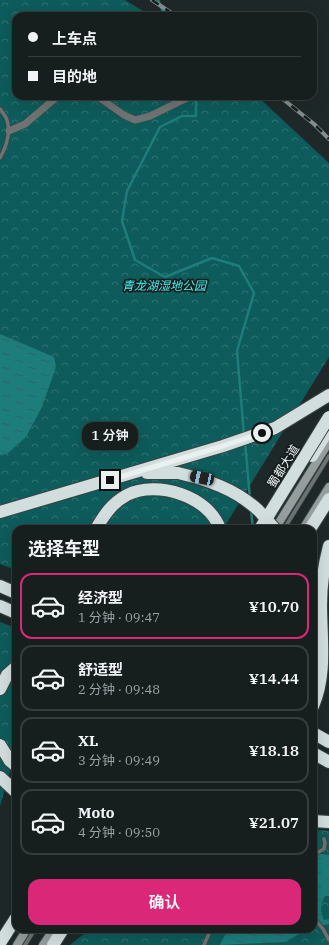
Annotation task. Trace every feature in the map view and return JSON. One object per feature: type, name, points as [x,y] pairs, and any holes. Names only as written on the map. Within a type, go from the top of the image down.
[{"type":"highway","points":[[0,512],[223,446],[275,428],[329,396]]},
{"type":"highway","name":"蜀都大道","points":[[262,525],[329,417]]},
{"type":"highway","points":[[268,525],[329,428]]},
{"type":"highway","points":[[134,473],[178,473],[202,478],[228,490],[259,511],[271,525]]},
{"type":"highway","points":[[98,525],[103,516],[114,504],[128,495],[143,490],[162,489],[177,493],[195,501],[210,513],[218,525]]},
{"type":"highway","points":[[313,525],[329,499]]},
{"type":"highway","points":[[317,691],[321,672],[323,644],[321,604],[324,565],[329,546]]},
{"type":"highway","points":[[0,586],[12,591]]},
{"type":"highway","points":[[0,606],[12,611]]},
{"type":"highway","points":[[0,689],[7,675],[12,671]]},
{"type":"highway","points":[[317,735],[329,742]]},
{"type":"highway","points":[[0,745],[12,763]]},
{"type":"highway","points":[[317,755],[329,762]]},
{"type":"highway","points":[[0,777],[12,788]]},
{"type":"highway","points":[[317,821],[329,822]]},
{"type":"highway","points":[[0,943],[12,924]]},
{"type":"highway","points":[[4,945],[12,932]]},
{"type":"highway","points":[[52,945],[60,933]]},
{"type":"main road","points":[[277,525],[329,442]]},
{"type":"main road","points":[[305,525],[329,487]]},
{"type":"main road","points":[[17,945],[24,933]]},
{"type":"main road","points":[[43,945],[51,933]]},
{"type":"street","points":[[8,131],[24,124],[53,100]]},
{"type":"street","points":[[103,100],[124,115],[135,120],[150,116],[184,100]]},
{"type":"lane","points":[[0,109],[7,120],[8,131],[6,148],[0,158]]},
{"type":"lane","points":[[286,525],[329,456]]},
{"type":"lane","points":[[317,853],[324,849],[324,839]]},
{"type":"lane","points":[[317,922],[329,940]]},
{"type":"lane","points":[[25,945],[32,933]]},
{"type":"lane","points":[[204,945],[208,933]]},
{"type":"green space","name":"青龙湖湿地公园","points":[[0,0],[125,0],[144,12],[12,12],[12,100],[261,100],[329,163],[329,357],[225,525],[12,525],[12,568],[0,564]]},
{"type":"green space","points":[[0,622],[12,626],[12,765],[0,806]]},
{"type":"green space","points":[[317,830],[329,831],[329,945],[70,945],[85,933],[317,933]]},
{"type":"water","points":[[0,334],[54,357],[56,367],[42,407],[26,437],[7,454],[0,455]]},
{"type":"water","points":[[317,854],[329,855],[329,896],[325,896],[321,908],[324,920],[329,919],[329,924],[317,926]]},
{"type":"water","points":[[226,933],[301,933],[285,942],[220,945]]},
{"type":"waterway","points":[[158,0],[163,12]]},
{"type":"waterway","points":[[196,100],[196,116],[182,116],[160,127],[127,191],[122,221],[135,260],[165,277],[212,258],[239,266],[254,293],[237,351],[244,435]]},
{"type":"waterway","points":[[245,442],[250,499]]},
{"type":"waterway","points":[[251,510],[253,525]]},
{"type":"railway","points":[[152,0],[170,12]]},
{"type":"railway","points":[[284,100],[314,124],[329,139]]},
{"type":"route","points":[[110,480],[262,433]]}]
